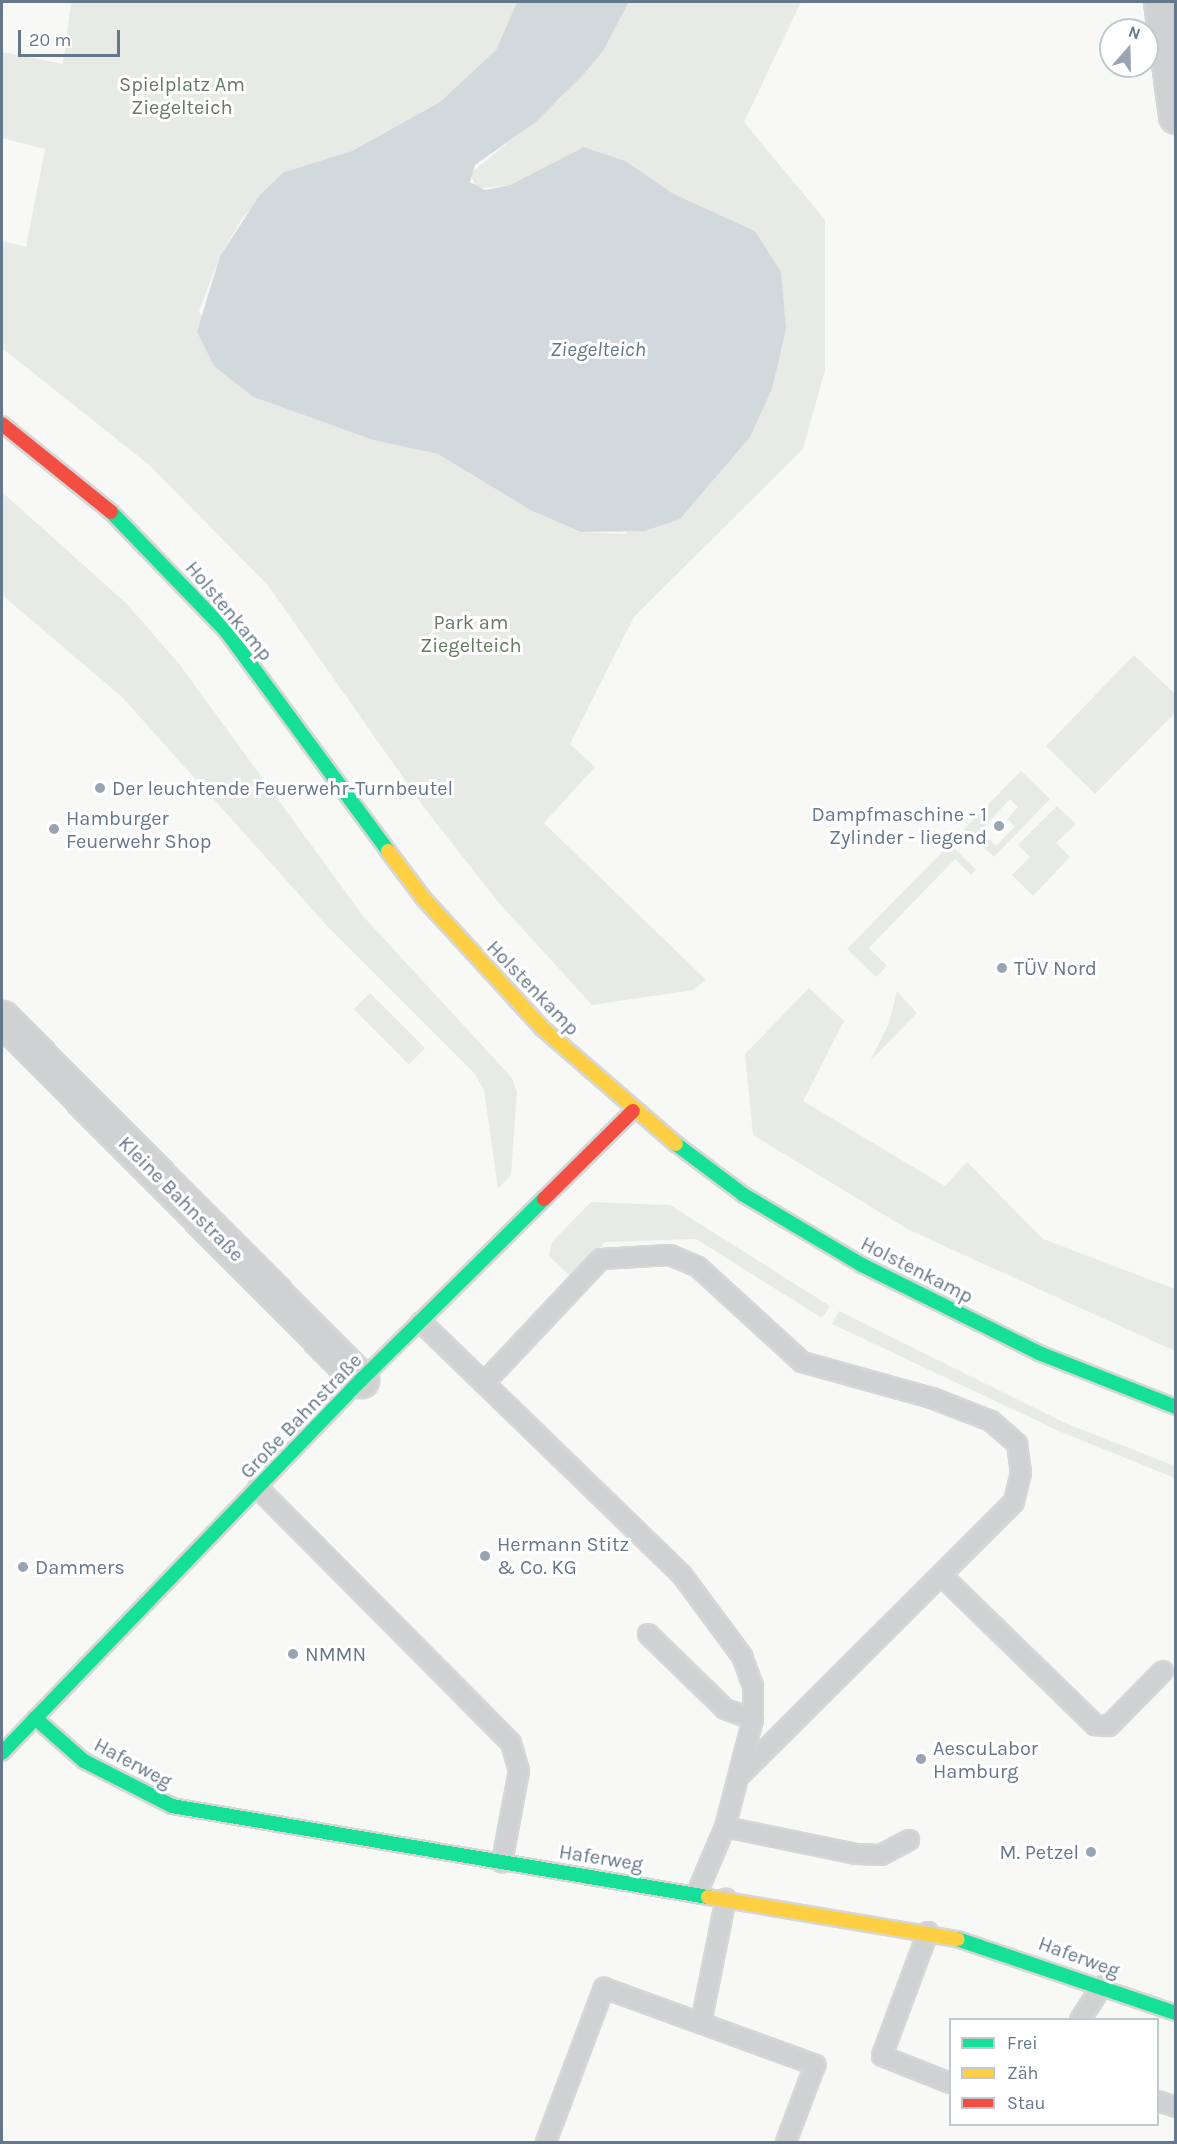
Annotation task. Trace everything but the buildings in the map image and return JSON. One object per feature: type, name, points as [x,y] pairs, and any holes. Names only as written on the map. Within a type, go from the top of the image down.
[{"type":"street","points":[[1161,2],[1176,116]]},
{"type":"street","name":"Holstenkamp","points":[[2,424],[129,526],[226,631],[424,899],[542,1028],[633,1111],[744,1195],[862,1265],[1039,1353],[1176,1407]]},
{"type":"street","name":"Kleine Bahnstraße","points":[[2,1018],[361,1380]]},
{"type":"street","name":"Große Bahnstraße","points":[[2,1753],[361,1380],[633,1111]]},
{"type":"street","name":"Haferweg","points":[[35,1718],[93,1767],[172,1806],[928,1932],[982,1943],[1102,1986],[1164,2013]]},
{"type":"lane","points":[[484,1383],[601,1259],[614,1254],[685,1259],[802,1362],[942,1402],[991,1421],[1017,1444],[1021,1473],[1014,1502],[741,1774]]},
{"type":"lane","points":[[422,1322],[682,1575],[721,1624],[753,1686],[753,1719],[741,1774],[725,1827],[697,1893]]},
{"type":"lane","points":[[258,1488],[511,1743],[519,1771],[502,1862]]},
{"type":"lane","points":[[942,1576],[1095,1725],[1109,1726],[1163,1671]]},
{"type":"lane","points":[[648,1634],[724,1708],[753,1719]]},
{"type":"lane","points":[[725,1827],[856,1854],[881,1855],[909,1840]]},
{"type":"lane","points":[[701,2024],[726,1898]]},
{"type":"lane","points":[[928,1932],[882,2056],[949,2082]]},
{"type":"lane","points":[[1081,2018],[1102,1986]]},
{"type":"lane","points":[[546,2142],[604,1988],[815,2065],[786,2142]]},
{"type":"lane","points":[[1159,2101],[1176,2108]]},
{"type":"green space","name":"Park am Ziegelteich","points":[[71,2],[517,2],[496,50],[440,102],[352,151],[284,172],[242,219],[220,256],[199,311],[253,397],[373,440],[438,454],[530,510],[581,532],[626,534],[755,231],[672,193],[626,161],[584,147],[510,185],[477,189],[470,174],[560,99],[603,51],[629,2],[801,2],[744,122],[825,220],[825,370],[803,449],[634,617],[570,744],[595,767],[544,823],[706,980],[693,990],[592,1005],[499,903],[426,810],[267,584],[148,464],[2,348],[2,241],[26,247],[45,149],[2,138],[2,52],[63,64]]},
{"type":"green space","points":[[2,492],[127,604],[180,665],[363,916],[512,1078],[517,1092],[511,1175],[498,1189],[484,1090],[474,1073],[329,928],[122,697],[2,595]]},
{"type":"green space","points":[[1134,655],[1175,694],[1175,713],[1095,794],[1046,746]]},
{"type":"green space","points":[[1021,771],[1050,799],[994,857],[964,829]],"holes":[[[1010,799],[1018,807],[1007,819],[1015,826],[996,846],[980,831]]]},
{"type":"green space","points":[[1057,806],[1076,824],[1056,843],[1070,857],[1033,896],[1012,875],[1030,857],[1018,845]]},
{"type":"green space","points":[[950,844],[976,870],[971,875],[955,859],[869,948],[887,966],[876,977],[847,949]]},
{"type":"green space","points":[[809,988],[844,1021],[803,1101],[945,1186],[967,1162],[1043,1239],[1175,1289],[1175,1351],[909,1230],[753,1135],[745,1054]]},
{"type":"green space","points":[[897,991],[917,1013],[870,1061],[889,1023]]},
{"type":"green space","points":[[370,993],[425,1048],[409,1064],[354,1009]]},
{"type":"green space","points":[[591,1202],[670,1205],[830,1306],[822,1318],[696,1239],[605,1242],[572,1278],[549,1256],[552,1242]]},
{"type":"green space","points":[[839,1311],[1065,1423],[1175,1466],[1175,1478],[1061,1432],[832,1324]]},
{"type":"water","name":"Ziegelteich","points":[[517,2],[629,2],[603,51],[583,75],[537,121],[475,165],[470,182],[485,190],[510,185],[584,147],[626,161],[672,193],[755,231],[781,272],[786,329],[772,389],[750,437],[680,519],[645,531],[581,532],[530,510],[438,454],[373,440],[253,397],[214,366],[197,332],[220,256],[260,195],[284,172],[352,151],[440,102],[496,50]]},
{"type":"traffic: fast","points":[[111,512],[226,631],[388,851]]},
{"type":"traffic: fast","points":[[676,1144],[744,1195],[862,1265],[1039,1353],[1176,1407]]},
{"type":"traffic: fast","points":[[2,1753],[361,1380],[544,1199]]},
{"type":"traffic: fast","points":[[35,1718],[84,1761],[172,1806],[708,1897]]},
{"type":"traffic: fast","points":[[957,1939],[1176,2013]]},
{"type":"traffic: slow","points":[[388,851],[424,899],[542,1028],[676,1144]]},
{"type":"traffic: slow","points":[[708,1897],[957,1939]]},
{"type":"traffic: jam","points":[[2,424],[111,512]]},
{"type":"traffic: jam","points":[[544,1199],[633,1111]]},
{"type":"place","name":"Der leuchtende Feuerwehr-Turnbeutel","points":[[100,788]]},
{"type":"place","name":"Dampfmaschine - 1 Zylinder - liegend","points":[[999,826]]},
{"type":"place","name":"Hamburger Feuerwehr Shop","points":[[54,829]]},
{"type":"place","name":"TÜV Nord","points":[[1002,968]]},
{"type":"place","name":"Hermann Stitz & Co. KG","points":[[485,1556]]},
{"type":"place","name":"Dammers","points":[[23,1567]]},
{"type":"place","name":"NMMN","points":[[293,1654]]},
{"type":"place","name":"AescuLabor Hamburg","points":[[921,1759]]},
{"type":"place","name":"M. Petzel","points":[[1091,1852]]},
{"type":"park label","name":"Spielplatz Am Ziegelteich","points":[[182,96]]}]
